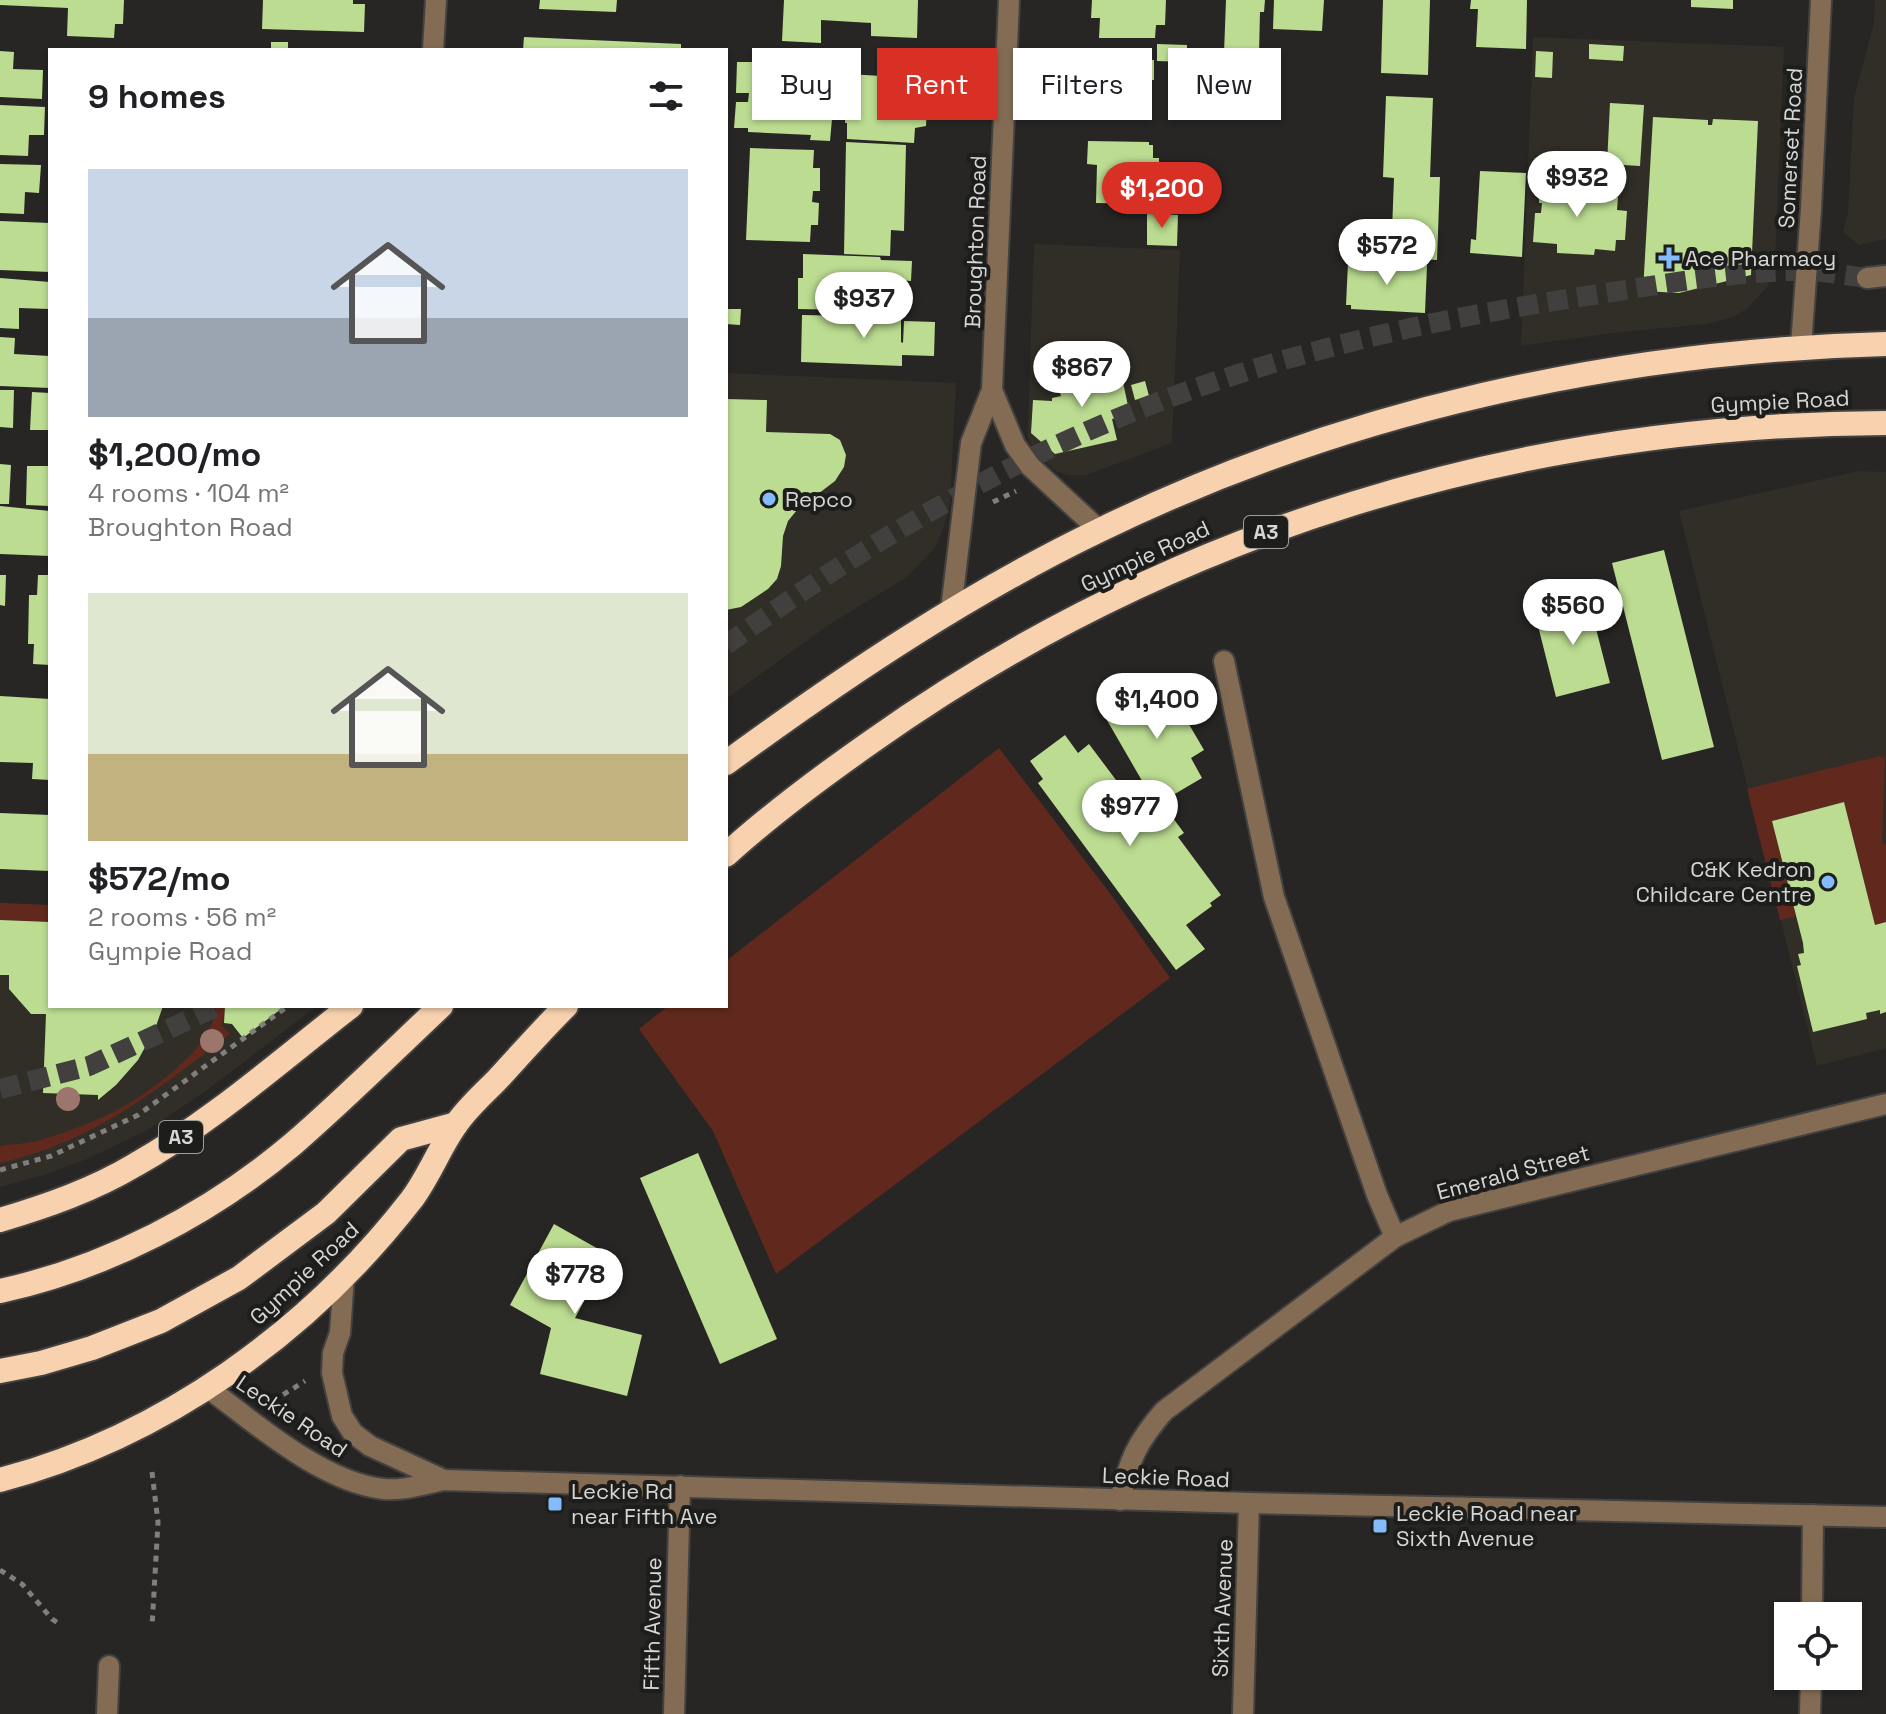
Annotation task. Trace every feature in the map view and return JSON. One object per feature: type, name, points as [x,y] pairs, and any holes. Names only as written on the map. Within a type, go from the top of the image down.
[{"type":"highway","name":"Gympie Road","points":[[728,762],[951,610],[1099,530],[1281,455],[1431,407],[1605,370],[1801,346],[1886,344]]},
{"type":"highway","name":"Gympie Road","points":[[728,853],[819,779],[917,710],[1002,657],[1101,604],[1246,539],[1387,491],[1571,449],[1739,427],[1886,423]]},
{"type":"highway","name":"A3","points":[[0,1220],[65,1199],[145,1160],[204,1122],[348,1008]]},
{"type":"highway","points":[[0,1291],[84,1267],[136,1245],[237,1185],[291,1145],[439,1008]]},
{"type":"highway","name":"Gympie Road","points":[[0,1480],[45,1468],[133,1430],[208,1388],[295,1323],[344,1276],[415,1196],[456,1124],[564,1008]]},
{"type":"highway","points":[[0,1371],[92,1348],[161,1321],[239,1278],[326,1213],[401,1139],[456,1124]]},
{"type":"street","points":[[433,48],[436,0]]},
{"type":"street","name":"Broughton Road","points":[[951,610],[971,443],[992,390],[1009,0]]},
{"type":"street","name":"Somerset Road","points":[[1801,346],[1821,0]]},
{"type":"street","name":"Broughton Road","points":[[992,390],[1015,445],[1030,466],[1099,530]]},
{"type":"street","points":[[1224,661],[1274,897],[1377,1195],[1395,1237]]},
{"type":"street","name":"Emerald Street","points":[[1120,1500],[1129,1461],[1140,1441],[1164,1411],[1395,1237],[1449,1211],[1886,1104]]},
{"type":"street","name":"Leckie Road","points":[[344,1276],[340,1333],[333,1353],[332,1373],[342,1416],[353,1433],[370,1446],[444,1480]]},
{"type":"street","name":"Leckie Road","points":[[208,1388],[326,1471],[352,1483],[385,1489],[444,1480],[1120,1500],[1886,1517]]},
{"type":"street","name":"Fifth Avenue","points":[[674,1714],[680,1486]]},
{"type":"street","name":"Sixth Avenue","points":[[1243,1714],[1249,1503]]},
{"type":"street","points":[[1812,1602],[1813,1515]]},
{"type":"street","points":[[107,1714],[109,1666]]},
{"type":"street","points":[[1810,1714],[1811,1690]]},
{"type":"path","points":[[986,506],[1024,487]]},
{"type":"path","points":[[0,1170],[51,1156],[138,1115],[285,1008]]},
{"type":"path","points":[[261,1407],[307,1380]]},
{"type":"path","points":[[152,1472],[158,1522],[152,1627]]},
{"type":"path","points":[[0,1570],[22,1584],[61,1625]]},
{"type":"shaded area","points":[[1875,0],[1886,0],[1886,239],[1859,245],[1843,232],[1848,213],[1854,98],[1874,23]]},
{"type":"shaded area","points":[[1533,37],[1784,47],[1775,261],[1768,286],[1748,308],[1733,317],[1707,324],[1521,346]]},
{"type":"shaded area","points":[[1034,244],[1180,250],[1172,443],[1086,475],[1056,471],[1036,454],[1028,438]]},
{"type":"shaded area","points":[[728,373],[956,383],[950,503],[934,549],[907,577],[830,624],[728,698]]},
{"type":"shaded area","points":[[1859,471],[1886,472],[1886,1048],[1817,1066],[1679,511]]},
{"type":"shaded area","points":[[999,748],[1170,978],[776,1274],[713,1131],[639,1029],[665,1008],[728,1008],[728,959]]},
{"type":"shaded area","points":[[1880,756],[1885,759],[1882,843],[1886,844],[1886,922],[1875,925],[1844,802],[1772,821],[1796,916],[1780,920],[1747,789]]},
{"type":"shaded area","points":[[0,903],[48,905],[48,1008],[314,1008],[206,1091],[146,1131],[87,1159],[0,1187]]},
{"type":"shaded area","points":[[0,903],[48,905],[48,922],[0,920]]},
{"type":"shaded area","points":[[216,1008],[225,1008],[222,1026],[230,1034],[149,1094],[65,1142],[0,1163],[0,1146],[37,1141],[84,1125],[118,1110],[155,1086],[196,1049],[213,1020]]},
{"type":"building","points":[[0,0],[124,0],[123,24],[115,24],[114,38],[67,36],[68,8],[0,5]]},
{"type":"building","points":[[263,0],[353,0],[353,4],[365,4],[364,32],[262,29]]},
{"type":"building","points":[[540,0],[617,0],[616,12],[539,9]]},
{"type":"building","points":[[784,0],[918,0],[917,38],[871,36],[871,23],[821,20],[821,43],[782,41]]},
{"type":"building","points":[[1092,0],[1166,0],[1165,25],[1156,25],[1155,38],[1099,38],[1100,18],[1091,18]]},
{"type":"building","points":[[1226,0],[1265,0],[1264,12],[1260,12],[1259,48],[1224,48]]},
{"type":"building","points":[[1274,0],[1324,0],[1322,31],[1273,29]]},
{"type":"building","points":[[1383,0],[1430,0],[1428,75],[1381,73]]},
{"type":"building","points":[[1471,0],[1527,0],[1526,49],[1476,47],[1478,9],[1470,9]]},
{"type":"building","points":[[1691,0],[1733,0],[1733,9],[1691,7]]},
{"type":"building","points":[[524,37],[681,44],[681,48],[523,48]]},
{"type":"building","points":[[271,42],[288,42],[288,48],[271,48]]},
{"type":"building","points":[[1157,44],[1187,45],[1187,48],[1168,48],[1168,61],[1157,61]]},
{"type":"building","points":[[1589,44],[1624,46],[1623,61],[1589,59]]},
{"type":"building","points":[[0,51],[14,52],[13,69],[43,70],[42,99],[0,97]]},
{"type":"building","points":[[1536,51],[1553,52],[1552,78],[1535,77]]},
{"type":"building","points":[[1152,60],[1154,60],[1152,80]]},
{"type":"building","points":[[737,62],[752,62],[752,120],[832,120],[830,141],[810,140],[811,135],[748,132],[748,128],[734,128],[736,102],[748,102],[749,93],[736,93]]},
{"type":"building","points":[[861,75],[877,76],[877,120],[926,120],[926,126],[915,128],[914,143],[847,139],[845,120],[861,120]]},
{"type":"building","points":[[1386,96],[1433,98],[1430,177],[1440,177],[1437,260],[1391,257],[1394,178],[1383,177]]},
{"type":"building","points":[[1610,103],[1644,105],[1640,166],[1607,164]]},
{"type":"building","points":[[0,105],[45,107],[44,135],[29,135],[28,156],[0,155]]},
{"type":"building","points":[[1653,117],[1708,120],[1708,125],[1712,125],[1713,119],[1758,121],[1751,275],[1679,293],[1643,291]]},
{"type":"building","points":[[1088,141],[1149,142],[1153,145],[1153,158],[1159,158],[1159,171],[1164,172],[1164,184],[1146,183],[1145,204],[1096,203],[1097,165],[1087,164]]},
{"type":"building","points":[[846,142],[906,145],[904,231],[891,230],[890,256],[844,254]]},
{"type":"building","points":[[750,148],[814,150],[813,168],[820,168],[820,191],[813,191],[812,202],[819,203],[818,225],[811,225],[810,242],[746,240]]},
{"type":"building","points":[[0,164],[41,165],[39,193],[25,192],[24,214],[0,213]]},
{"type":"building","points":[[1480,171],[1526,173],[1522,257],[1470,253],[1471,239],[1476,240]]},
{"type":"building","points":[[1540,175],[1571,177],[1571,191],[1618,197],[1617,210],[1627,211],[1625,240],[1616,240],[1615,251],[1595,249],[1594,255],[1557,253],[1557,244],[1533,242],[1535,213],[1541,213]]},
{"type":"building","points":[[1147,214],[1178,215],[1177,246],[1147,245]]},
{"type":"building","points":[[0,221],[48,223],[48,272],[0,270]]},
{"type":"building","points":[[803,254],[912,261],[911,281],[880,279],[879,289],[900,290],[899,311],[798,309],[798,278],[803,278]]},
{"type":"building","points":[[1348,263],[1427,265],[1425,313],[1351,309],[1351,305],[1346,305]]},
{"type":"building","points":[[0,278],[48,282],[48,309],[19,308],[19,329],[0,328]]},
{"type":"building","points":[[728,309],[741,309],[740,325],[728,324]]},
{"type":"building","points":[[802,315],[901,317],[903,343],[904,321],[935,322],[934,356],[902,355],[902,366],[801,362]]},
{"type":"building","points":[[0,337],[15,338],[14,354],[48,356],[48,388],[0,386]]},
{"type":"building","points":[[1118,359],[1130,415],[1112,419],[1117,440],[1055,454],[1031,433],[1033,400],[1052,401],[1052,398],[1061,396],[1055,374]]},
{"type":"building","points":[[1145,381],[1149,396],[1135,400],[1131,385]]},
{"type":"building","points":[[0,390],[14,390],[13,428],[0,427]]},
{"type":"building","points":[[32,392],[48,393],[48,430],[30,430]]},
{"type":"building","name":"Repco","points":[[728,399],[767,400],[766,432],[830,434],[840,440],[846,455],[844,467],[835,481],[797,510],[788,521],[777,579],[741,607],[728,610]]},
{"type":"building","points":[[0,464],[11,465],[9,504],[0,504]]},
{"type":"building","points":[[27,466],[48,466],[48,506],[26,505]]},
{"type":"building","points":[[0,506],[48,511],[48,556],[0,554]]},
{"type":"building","points":[[1664,550],[1714,747],[1662,760],[1612,563]]},
{"type":"building","points":[[0,575],[6,575],[5,606],[0,605]]},
{"type":"building","points":[[38,575],[48,575],[48,665],[33,664],[34,644],[28,644],[29,595],[37,595]]},
{"type":"building","points":[[1586,590],[1610,683],[1556,697],[1536,618],[1563,612],[1560,596]]},
{"type":"building","points":[[1163,680],[1204,750],[1191,758],[1202,778],[1156,805],[1104,715]]},
{"type":"building","points":[[0,696],[48,699],[48,780],[32,779],[33,763],[0,762]]},
{"type":"building","points":[[1065,735],[1078,753],[1089,744],[1152,828],[1170,814],[1184,833],[1178,837],[1221,895],[1210,903],[1212,906],[1186,925],[1205,949],[1176,970],[1038,783],[1043,779],[1030,761]]},
{"type":"building","points":[[1844,802],[1875,925],[1886,922],[1886,1012],[1866,1013],[1867,1019],[1813,1032],[1797,966],[1801,965],[1798,954],[1804,953],[1803,943],[1772,821]]},
{"type":"building","points":[[0,813],[48,815],[48,871],[0,869]]},
{"type":"building","points":[[0,920],[48,922],[48,1008],[162,1008],[138,1060],[98,1100],[98,1095],[43,1093],[46,1014],[31,1014],[9,989],[9,975],[0,975]]},
{"type":"building","points":[[225,1008],[282,1008],[243,1038],[232,1024],[224,1023]]},
{"type":"building","points":[[698,1153],[777,1339],[720,1364],[640,1178]]},
{"type":"building","points":[[554,1224],[609,1255],[575,1318],[642,1335],[627,1396],[540,1374],[551,1328],[510,1305]]},
{"type":"tunnel","points":[[728,644],[879,542],[985,481],[1096,427],[1257,368],[1417,327],[1660,284],[1794,271],[1867,278]]},
{"type":"tunnel","points":[[0,1089],[89,1066],[214,1008]]},
{"type":"place","name":"Ace Pharmacy","points":[[1669,258]]},
{"type":"place","name":"Repco","points":[[769,499]]},
{"type":"place","name":"C&K Kedron Childcare Centre","points":[[1828,882]]},
{"type":"place","name":"Leckie Rd near Fifth Ave","points":[[555,1504]]},
{"type":"place","name":"Leckie Road near Sixth Avenue","points":[[1380,1526]]}]
